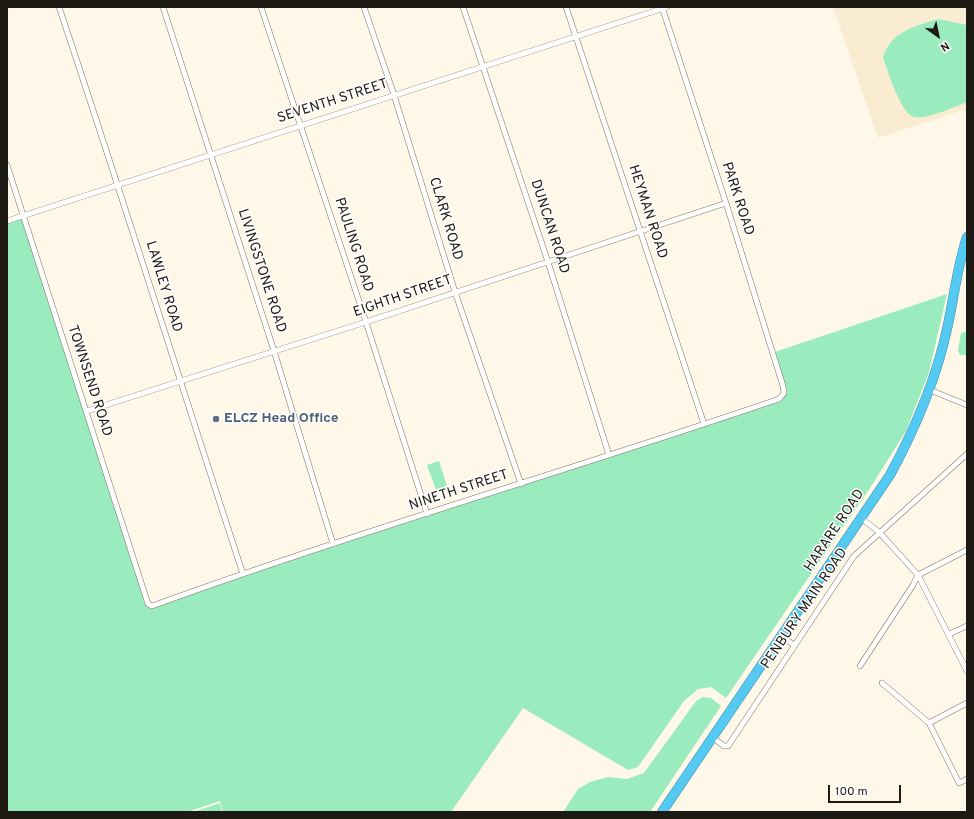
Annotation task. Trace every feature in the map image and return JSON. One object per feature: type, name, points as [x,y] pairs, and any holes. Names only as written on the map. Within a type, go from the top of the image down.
[{"type":"highway","name":"HARARE ROAD","points":[[662,812],[890,475],[907,444],[930,390],[947,330],[954,287],[967,237]]},
{"type":"street","name":"LAWLEY ROAD","points":[[59,7],[118,184],[179,381],[243,574]]},
{"type":"street","name":"LIVINGSTONE ROAD","points":[[163,7],[274,351],[333,544]]},
{"type":"street","name":"PAULING ROAD","points":[[261,7],[366,322],[427,514]]},
{"type":"street","name":"CLARK ROAD","points":[[364,7],[394,95],[455,292],[521,484]]},
{"type":"street","name":"DUNCAN ROAD","points":[[463,7],[548,262],[609,455]]},
{"type":"street","name":"HEYMAN ROAD","points":[[566,7],[704,424]]},
{"type":"street","name":"SEVENTH STREET","points":[[7,221],[664,8]]},
{"type":"street","name":"PARK ROAD","points":[[664,8],[783,386],[784,393],[779,398]]},
{"type":"street","name":"TOWNSEND ROAD","points":[[7,166],[148,604]]},
{"type":"street","name":"EIGHTH STREET","points":[[87,411],[366,322],[726,203]]},
{"type":"street","points":[[930,390],[967,405]]},
{"type":"street","name":"NINETH STREET","points":[[148,604],[152,606],[333,544],[521,484],[779,398]]},
{"type":"street","name":"PENBURY MAIN ROAD","points":[[712,737],[724,746],[728,746],[854,556],[967,454]]},
{"type":"street","points":[[861,518],[879,532],[918,575],[967,671]]},
{"type":"street","points":[[860,666],[918,575],[967,550]]},
{"type":"street","points":[[949,634],[967,626]]},
{"type":"street","points":[[781,636],[794,645]]},
{"type":"street","points":[[882,683],[929,723],[959,783],[967,779]]},
{"type":"street","points":[[929,723],[967,702]]},
{"type":"shaded area","points":[[833,7],[967,7],[967,109],[878,138]]},
{"type":"green space","points":[[938,19],[967,25],[967,102],[926,117],[914,117],[904,108],[883,58],[886,49],[891,42],[904,31]]},
{"type":"green space","points":[[23,216],[148,608],[343,543],[782,401],[787,390],[775,352],[947,294],[929,372],[906,431],[870,488],[726,698],[711,687],[698,689],[684,701],[638,767],[628,770],[523,708],[451,812],[223,812],[220,801],[187,812],[7,812],[7,221]]},
{"type":"green space","points":[[967,331],[967,355],[960,355],[958,350],[961,333]]},
{"type":"green space","points":[[439,461],[447,486],[436,490],[427,465]]},
{"type":"green space","points":[[703,697],[711,698],[721,706],[650,812],[563,812],[578,789],[590,782],[608,777],[627,779],[644,773],[696,701]]},
{"type":"green space","points":[[220,803],[222,812],[193,812]]},
{"type":"place","name":"ELCZ Head Office","points":[[216,419]]}]
